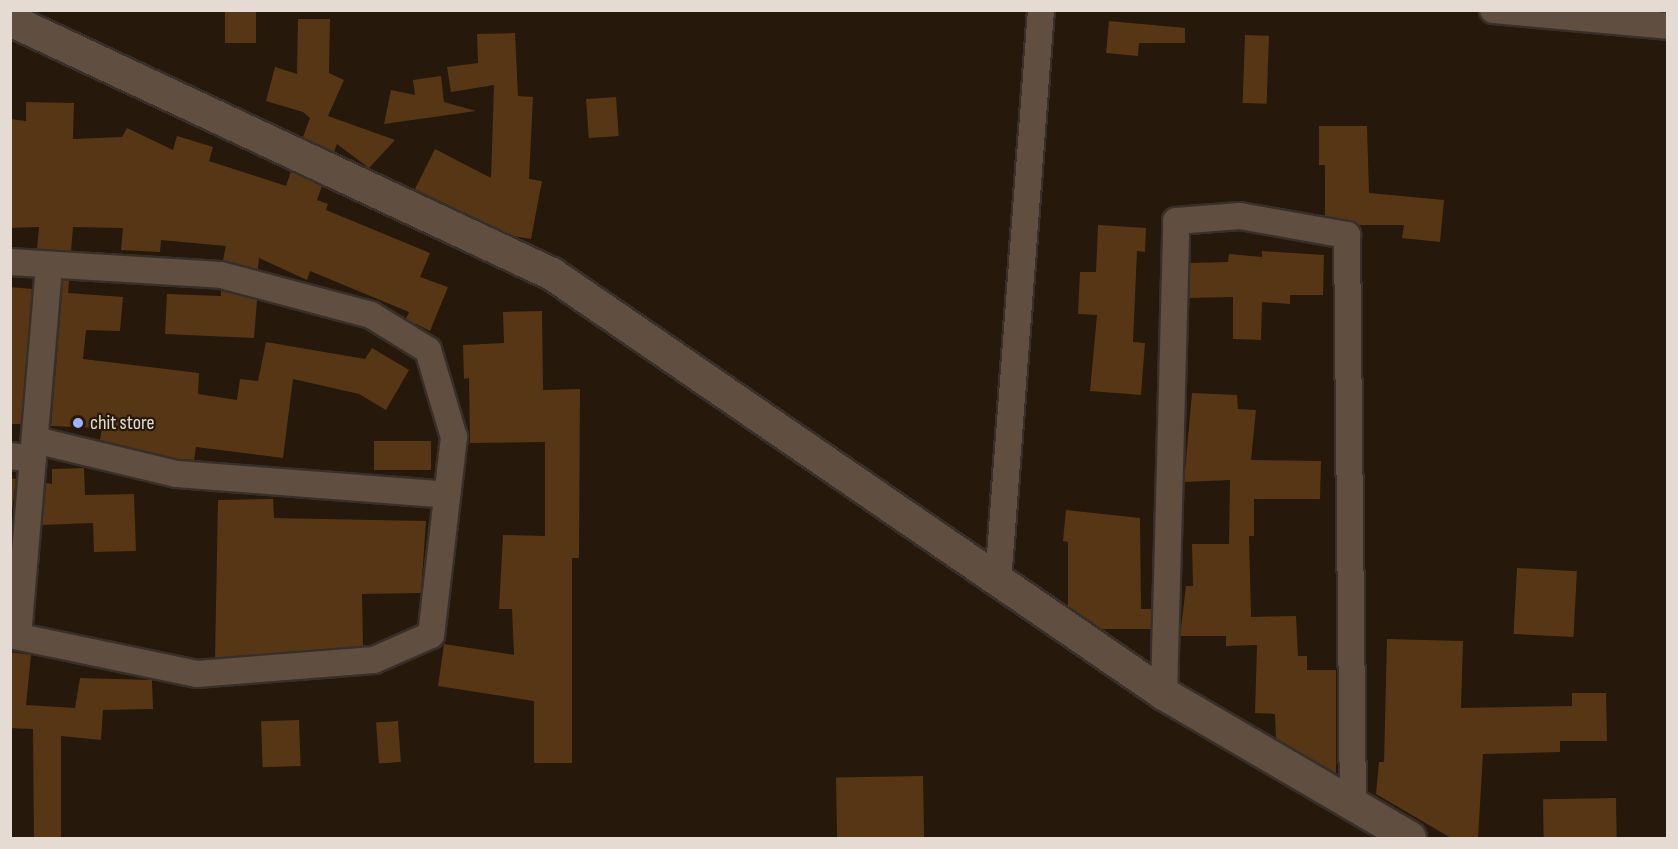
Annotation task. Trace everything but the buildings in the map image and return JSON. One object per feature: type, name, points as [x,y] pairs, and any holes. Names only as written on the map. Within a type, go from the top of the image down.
[{"type":"street","points":[[998,582],[1041,10]]},
{"type":"street","points":[[1493,10],[1668,26]]},
{"type":"street","points":[[10,20],[552,273],[998,582],[1164,694],[1410,838]]},
{"type":"street","points":[[1164,694],[1176,221],[1240,216],[1347,236],[1353,805]]},
{"type":"street","points":[[10,262],[221,275],[370,315],[428,350],[454,437],[431,635],[374,660],[197,674],[14,636],[26,451],[49,266]]},
{"type":"street","points":[[26,451],[177,474],[447,495]]},
{"type":"place","name":"chit store","points":[[78,423]]}]
